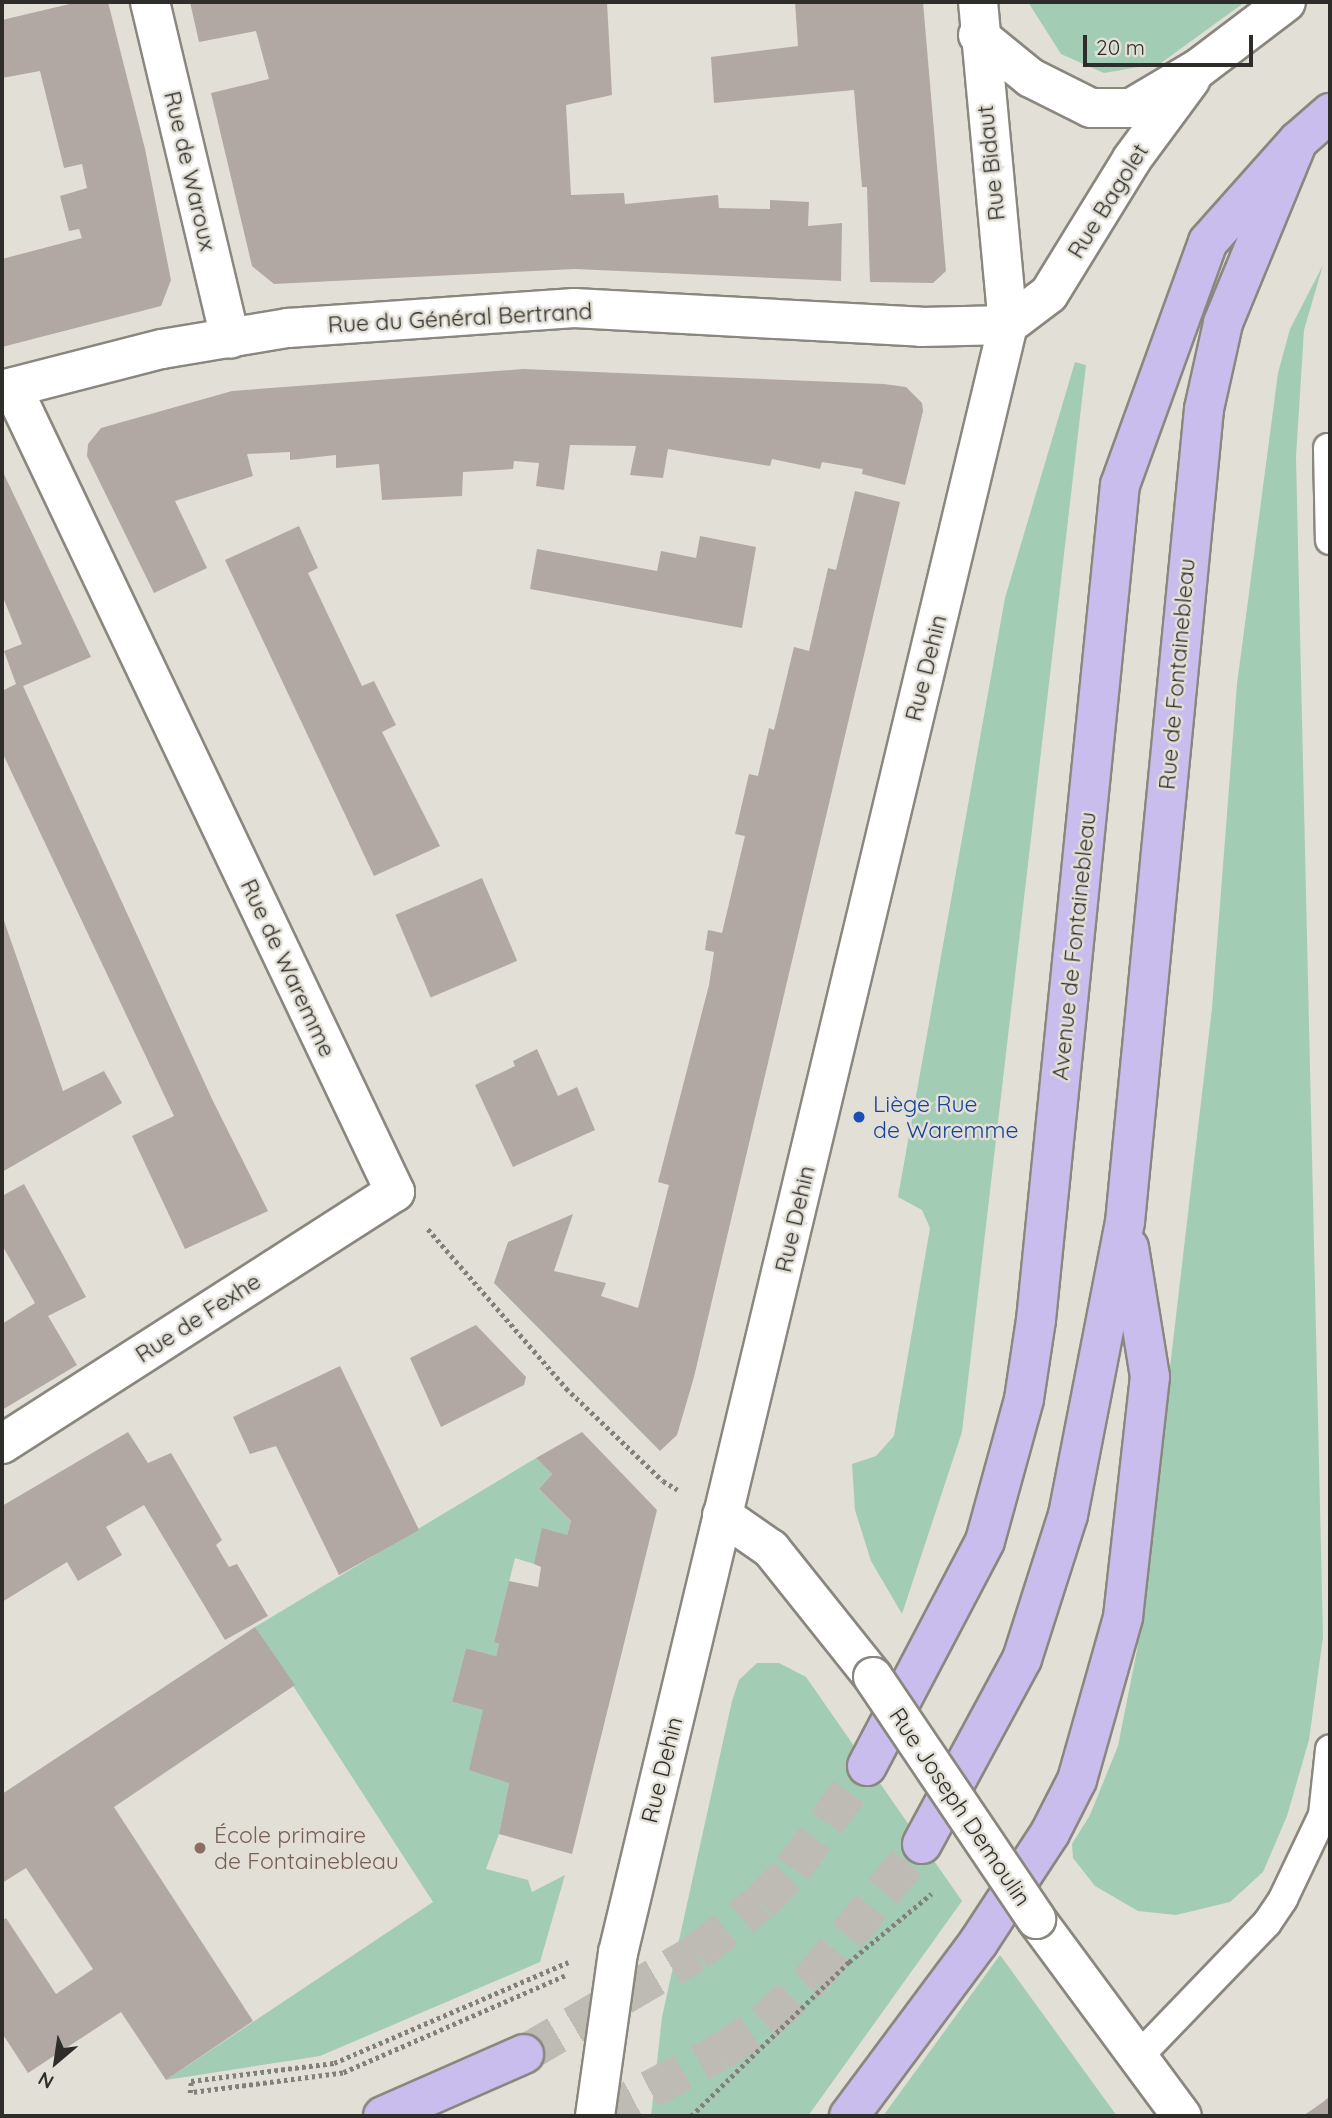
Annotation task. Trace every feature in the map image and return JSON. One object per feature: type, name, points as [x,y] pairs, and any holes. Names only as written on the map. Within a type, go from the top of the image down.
[{"type":"main road","name":"Avenue de Fontainebleau","points":[[867,1766],[985,1541],[1024,1399],[1036,1320],[1120,485],[1208,242],[1298,141],[1330,113]]},
{"type":"main road","name":"Rue de Fontainebleau","points":[[1125,1222],[1205,409],[1223,323],[1298,141]]},
{"type":"main road","points":[[922,1844],[1022,1660],[1047,1586],[1068,1515],[1125,1222]]},
{"type":"main road","points":[[849,2116],[978,1943],[1050,1833],[1077,1780],[1101,1704],[1124,1617],[1150,1377],[1125,1222]]},
{"type":"main road","points":[[383,2116],[524,2054]]},
{"type":"street","name":"Rue de Waroux","points":[[150,2],[230,339]]},
{"type":"street","name":"Rue Bagolet","points":[[978,18],[1031,78],[1091,108],[1131,108],[1199,68],[1286,2]]},
{"type":"street","name":"Rue Bidaut","points":[[978,18],[1008,325]]},
{"type":"street","name":"Rue Bagolet","points":[[1008,325],[1049,294],[1132,159],[1199,68]]},
{"type":"street","name":"Rue du Général Bertrand","points":[[7,389],[162,349],[288,328],[574,308],[921,327],[1008,325]]},
{"type":"street","name":"Rue Dehin","points":[[595,2116],[620,1945],[722,1515],[752,1406],[1008,325]]},
{"type":"street","name":"Rue de Waremme","points":[[7,389],[395,1192]]},
{"type":"street","name":"Rue de Fexhe","points":[[2,1444],[395,1192]]},
{"type":"street","name":"Rue Joseph Demoulin","points":[[722,1515],[771,1549],[873,1677],[1036,1919],[1182,2116]]},
{"type":"lane","points":[[1328,448],[1330,540]]},
{"type":"lane","points":[[1138,2057],[1267,1923],[1283,1899],[1323,1815],[1330,1749]]},
{"type":"path","points":[[395,1192],[566,1388],[663,1481]]},
{"type":"path","points":[[691,2116],[849,1962],[988,1847]]},
{"type":"path","points":[[620,1945],[343,2073],[190,2093],[191,2081],[334,2063],[620,1945]]},
{"type":"green space","points":[[1028,2],[1245,2],[1161,63],[1104,73],[1061,54]]},
{"type":"green space","points":[[1323,265],[1304,330],[1296,457],[1323,1637],[1309,1740],[1287,1816],[1263,1872],[1230,1902],[1176,1915],[1138,1911],[1095,1886],[1073,1858],[1072,1844],[1090,1815],[1118,1746],[1137,1650],[1212,1008],[1237,684],[1278,373],[1290,329]]},
{"type":"green space","points":[[1075,362],[1086,365],[962,1432],[902,1614],[871,1561],[855,1510],[852,1464],[876,1456],[894,1436],[930,1228],[922,1210],[898,1197],[1005,598]]},
{"type":"green space","points":[[536,1458],[552,1474],[539,1489],[571,1521],[567,1535],[534,1564],[515,1558],[494,1642],[499,1644],[496,1656],[466,1648],[452,1702],[483,1710],[509,1783],[499,1834],[486,1869],[528,1880],[532,1892],[565,1875],[540,1962],[320,2056],[166,2080],[433,1902],[255,1627]]},
{"type":"green space","points":[[757,1663],[779,1663],[806,1677],[962,1901],[808,2116],[651,2116],[662,2017],[732,1701],[739,1680]]},
{"type":"green space","points":[[1000,1955],[1117,2116],[883,2116]]},
{"type":"building","points":[[78,2],[108,2],[145,149],[171,280],[161,306],[2,347],[2,259],[82,238],[79,229],[69,231],[60,196],[87,188],[82,164],[64,168],[40,71],[2,78],[2,20]]},
{"type":"building","points":[[190,2],[607,2],[612,95],[566,105],[571,195],[624,193],[625,204],[718,195],[719,208],[770,209],[770,200],[809,202],[808,226],[842,223],[841,281],[575,269],[274,284],[252,266],[211,93],[269,79],[256,31],[199,42]]},
{"type":"building","points":[[795,2],[923,2],[946,271],[933,283],[870,282],[867,187],[862,187],[854,90],[714,103],[711,57],[798,46]]},
{"type":"building","points":[[523,369],[884,384],[906,387],[922,403],[923,411],[905,485],[862,474],[863,469],[822,462],[820,469],[772,459],[770,466],[668,449],[663,478],[630,475],[636,446],[570,445],[564,490],[536,486],[539,463],[514,461],[513,469],[463,472],[462,496],[382,500],[379,464],[336,468],[336,455],[290,460],[290,452],[247,454],[253,476],[175,501],[207,568],[154,593],[87,456],[88,444],[101,428],[232,391]]},
{"type":"building","points":[[2,470],[91,657],[23,686],[212,1099],[268,1211],[185,1249],[132,1136],[174,1116],[2,752],[2,691],[16,684],[4,651],[22,644],[2,595]]},
{"type":"building","points":[[855,491],[900,502],[694,1377],[677,1435],[660,1451],[494,1283],[508,1242],[573,1214],[554,1271],[606,1283],[601,1296],[638,1308],[669,1185],[658,1182],[709,985],[714,952],[705,950],[708,930],[722,933],[745,836],[735,834],[749,774],[758,776],[769,728],[774,730],[794,647],[809,651],[828,568],[836,570]]},
{"type":"building","points":[[299,526],[318,568],[308,573],[362,686],[374,681],[396,725],[382,732],[440,846],[374,876],[225,560]]},
{"type":"building","points":[[700,536],[756,547],[742,628],[530,589],[537,549],[657,571],[661,551],[696,558]]},
{"type":"building","points":[[482,878],[517,961],[431,998],[395,915]]},
{"type":"building","points":[[2,915],[63,1091],[104,1071],[122,1103],[2,1172]]},
{"type":"building","points":[[537,1049],[558,1096],[577,1087],[595,1130],[513,1167],[475,1085],[515,1066],[513,1061]]},
{"type":"building","points":[[24,1184],[86,1297],[48,1316],[77,1365],[2,1410],[2,1324],[35,1303],[2,1245],[2,1196]]},
{"type":"building","points":[[476,1325],[526,1377],[524,1385],[441,1427],[410,1358]]},
{"type":"building","points":[[340,1366],[419,1530],[339,1575],[276,1446],[250,1454],[233,1417]]},
{"type":"building","points":[[128,1432],[148,1463],[171,1453],[222,1540],[216,1545],[229,1567],[237,1564],[268,1616],[225,1640],[144,1505],[106,1527],[122,1555],[78,1581],[67,1562],[2,1602],[2,1506]]},
{"type":"building","points":[[582,1432],[657,1510],[572,1854],[499,1834],[509,1783],[469,1770],[483,1710],[452,1702],[466,1648],[496,1656],[499,1644],[494,1642],[509,1581],[538,1587],[541,1567],[534,1564],[542,1528],[567,1535],[571,1521],[539,1489],[552,1474],[536,1458]]},
{"type":"building","points":[[255,1627],[295,1685],[114,1807],[253,2021],[166,2080],[121,2012],[28,2073],[2,2033],[2,1921],[6,1918],[56,1994],[93,1969],[26,1868],[2,1883],[2,1794]]},
{"type":"building","points":[[1330,2096],[1330,2116],[1303,2116],[1323,2102]]},
{"type":"tunnel","points":[[524,2054],[696,1953],[760,1903],[793,1869],[867,1766]]},
{"type":"tunnel","points":[[599,2116],[719,2053],[764,2023],[811,1980],[922,1844]]},
{"type":"place","name":"Liège Rue de Waremme","points":[[859,1117]]},
{"type":"place","name":"École primaire de Fontainebleau","points":[[200,1848]]}]
